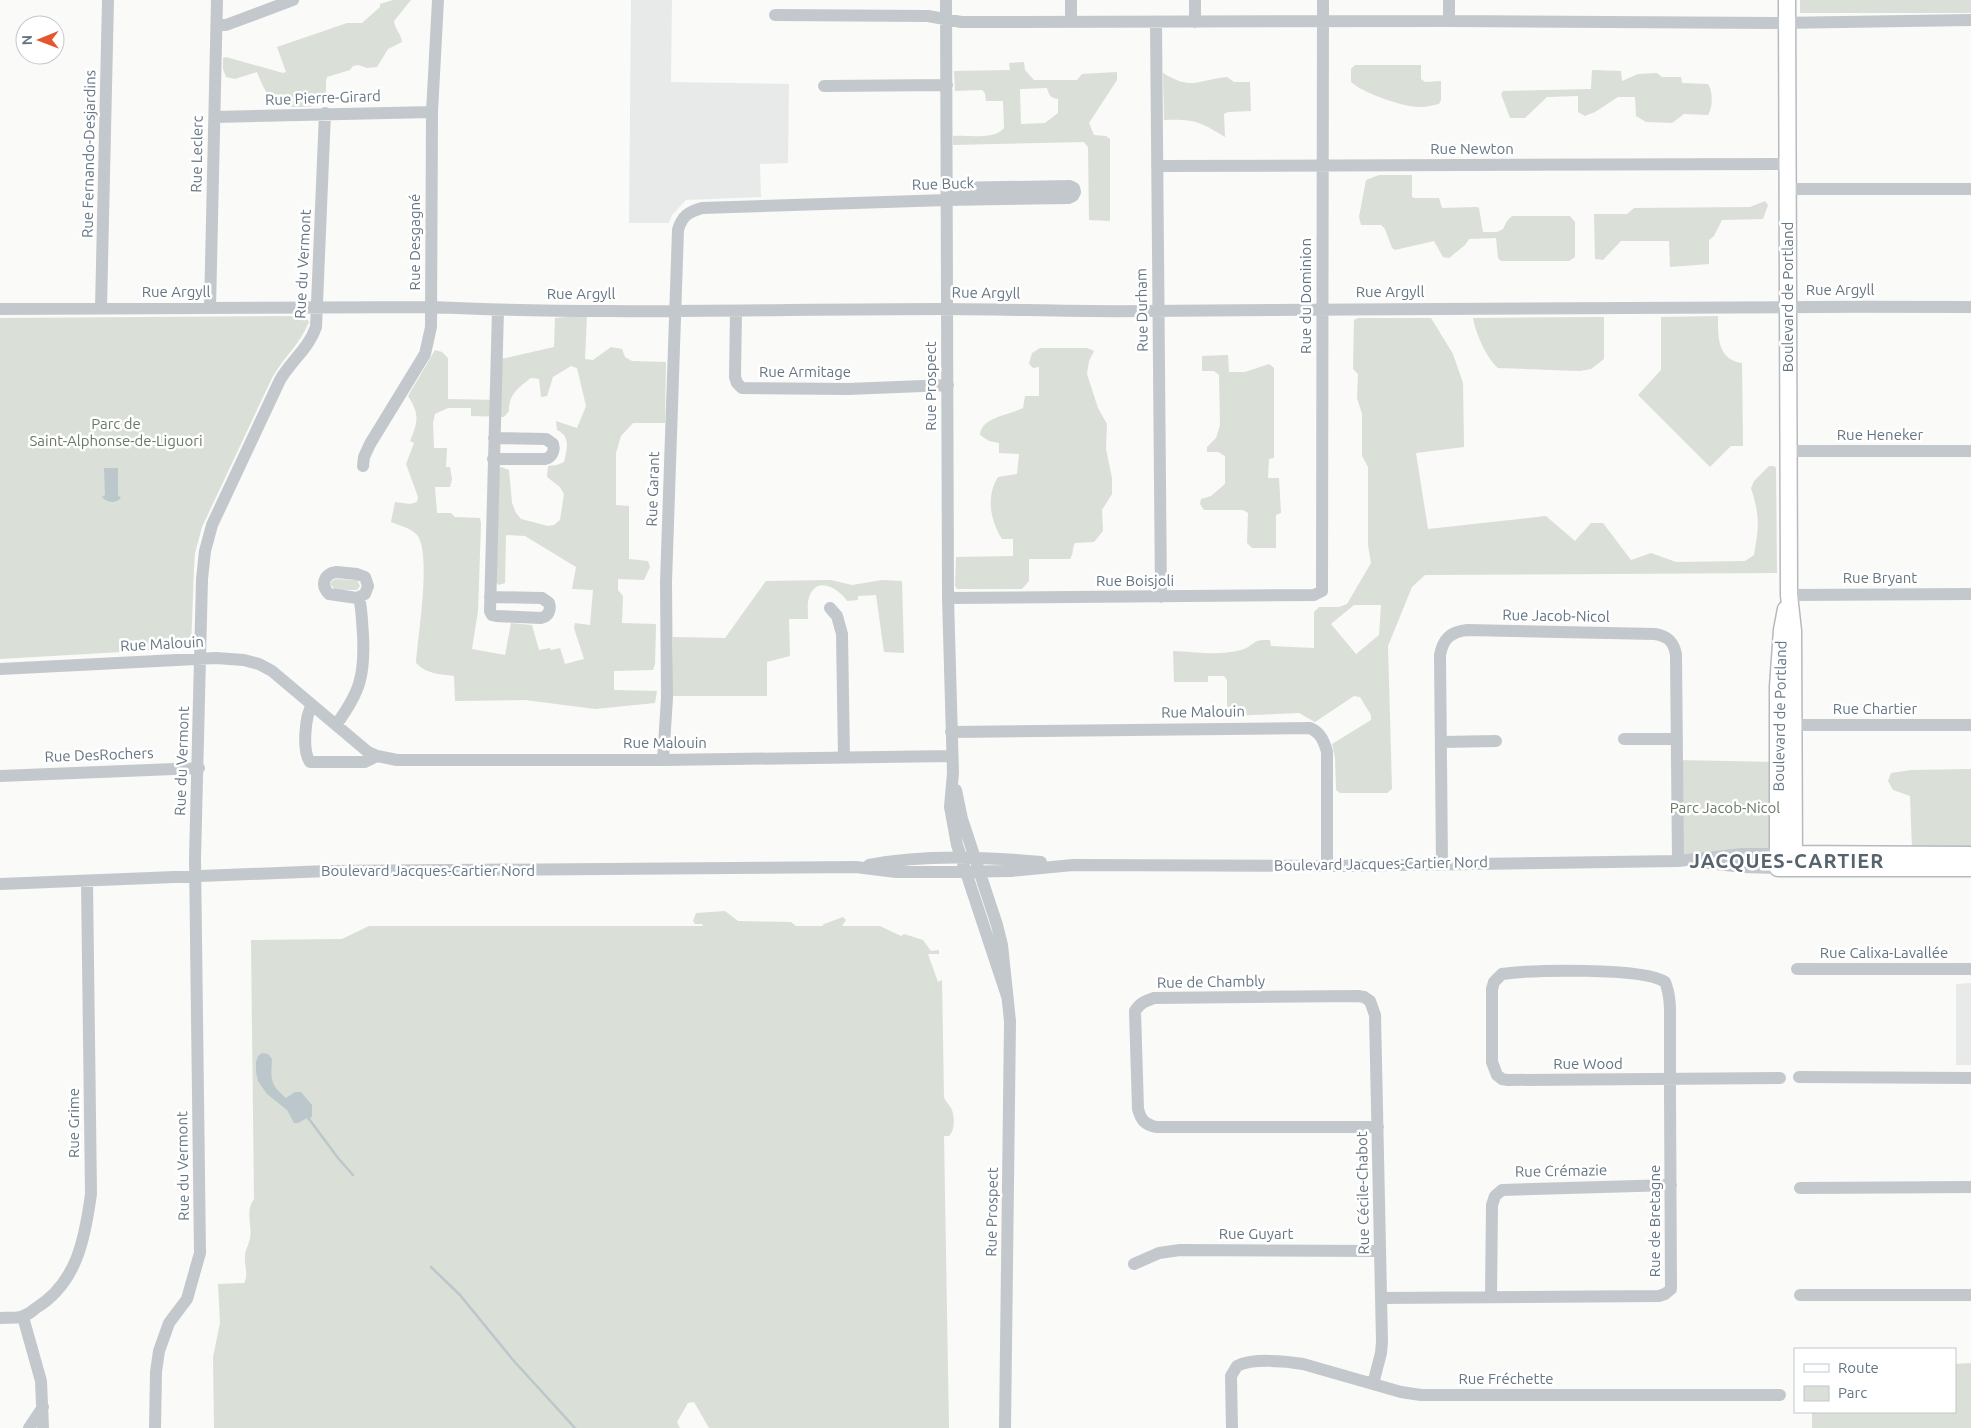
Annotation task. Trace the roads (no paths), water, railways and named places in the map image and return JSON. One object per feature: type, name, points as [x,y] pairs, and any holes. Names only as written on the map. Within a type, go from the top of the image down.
[{"type":"main road","name":"Boulevard de Portland","points":[[1786,861],[1786,725],[1782,630],[1789,594],[1787,0]]},
{"type":"main road","name":"Boulevard Jacques-Cartier Nord","points":[[1786,861],[1971,855]]},
{"type":"main road","name":"Boulevard Jacques-Cartier Nord","points":[[1786,861],[1971,868]]},
{"type":"street","name":"Rue Fernando-Desjardins","points":[[101,308],[108,0]]},
{"type":"street","name":"Rue Leclerc","points":[[210,308],[217,0]]},
{"type":"street","points":[[217,25],[226,25],[293,0]]},
{"type":"street","name":"Rue Desgagné","points":[[363,466],[364,456],[370,444],[425,354],[431,328],[432,112],[438,0]]},
{"type":"street","name":"Rue Prospect","points":[[946,0],[948,598],[952,756],[968,859],[966,872],[1007,996]]},
{"type":"street","points":[[1070,0],[1071,22]]},
{"type":"street","points":[[1195,0],[1195,22]]},
{"type":"street","name":"Rue du Dominion","points":[[1322,591],[1323,0]]},
{"type":"street","points":[[1449,0],[1449,21]]},
{"type":"street","points":[[775,15],[928,16],[961,22],[1787,22],[1971,20]]},
{"type":"street","name":"Rue Durham","points":[[1156,22],[1161,597]]},
{"type":"street","points":[[824,86],[946,85]]},
{"type":"street","name":"Rue Pierre-Girard","points":[[215,117],[432,112]]},
{"type":"street","name":"Rue du Vermont","points":[[155,1428],[156,1372],[159,1351],[169,1323],[187,1299],[200,1253],[196,877],[202,579],[207,539],[280,380],[314,335],[318,307],[325,113]]},
{"type":"street","name":"Rue Newton","points":[[1157,166],[1788,164]]},
{"type":"street","name":"Rue Buck","points":[[681,219],[690,211],[702,208],[1070,186],[1074,188],[1075,192],[1074,196],[1070,198],[947,194]]},
{"type":"street","points":[[1788,189],[1971,189]]},
{"type":"street","name":"Rue Garant","points":[[663,760],[667,698],[666,582],[674,311],[678,230],[681,219]]},
{"type":"street","name":"Rue Argyll","points":[[0,309],[431,307],[498,310],[674,311],[947,309],[1158,311],[1971,306]]},
{"type":"street","points":[[490,597],[498,310]]},
{"type":"street","name":"Rue Armitage","points":[[736,311],[735,377],[737,383],[742,388],[848,389],[948,385]]},
{"type":"street","points":[[493,459],[545,460],[551,456],[554,450],[553,444],[546,439],[494,438]]},
{"type":"street","name":"Rue Heneker","points":[[1788,451],[1971,451]]},
{"type":"street","name":"Rue Boisjoli","points":[[948,598],[1314,595],[1322,591]]},
{"type":"street","name":"Rue Bryant","points":[[1789,594],[1971,594]]},
{"type":"street","points":[[336,725],[357,690],[363,675],[364,645],[362,606],[359,597]]},
{"type":"street","points":[[830,608],[837,616],[842,634],[844,758]]},
{"type":"street","name":"Rue Jacob-Nicol","points":[[1442,864],[1440,655],[1442,647],[1449,636],[1467,630],[1655,634],[1664,636],[1672,643],[1676,655],[1677,739],[1683,861]]},
{"type":"street","name":"Rue Malouin","points":[[0,669],[201,658],[234,658],[259,664],[272,671],[360,747],[377,756],[406,760],[663,760],[952,756]]},
{"type":"street","name":"Rue Malouin","points":[[312,705],[306,717],[306,755],[310,762],[365,762],[377,756]]},
{"type":"street","name":"Rue Chartier","points":[[1786,725],[1971,725]]},
{"type":"street","name":"Rue Malouin","points":[[951,732],[1310,728],[1322,737],[1327,752],[1327,866]]},
{"type":"street","points":[[1624,739],[1677,739]]},
{"type":"street","points":[[1442,742],[1496,741]]},
{"type":"street","name":"Rue DesRochers","points":[[0,776],[198,768]]},
{"type":"street","name":"Boulevard Jacques-Cartier Nord","points":[[0,884],[327,871],[856,867],[896,872],[966,872],[1073,865],[1327,866],[1683,861],[1742,854],[1786,861]]},
{"type":"street","name":"Rue Prospect","points":[[968,859],[979,871],[1002,945],[1011,1041],[1005,1428]]},
{"type":"street","name":"Boulevard Jacques-Cartier Nord","points":[[856,867],[894,860],[968,859],[1011,859],[1073,865]]},
{"type":"street","name":"Rue Grime","points":[[0,1318],[23,1316],[55,1295],[68,1276],[80,1250],[87,1224],[91,1185],[87,882]]},
{"type":"street","name":"Rue Calixa-Lavallée","points":[[1797,969],[1971,969]]},
{"type":"street","name":"Rue de Bretagne","points":[[1382,1298],[1659,1296],[1671,1289],[1670,997],[1665,982],[1654,977],[1598,971],[1508,973],[1498,977]]},
{"type":"street","name":"Rue Wood","points":[[1498,977],[1492,989],[1492,1062],[1497,1075],[1502,1079],[1670,1080],[1780,1078]]},
{"type":"street","name":"Rue de Chambly","points":[[1370,1001],[1358,996],[1154,998],[1146,1000],[1135,1011],[1138,1109],[1141,1120],[1147,1125],[1156,1127],[1378,1127]]},
{"type":"street","name":"Rue Cécile-Chabot","points":[[1370,1001],[1375,1015],[1382,1298],[1381,1353],[1373,1384]]},
{"type":"street","points":[[1799,1077],[1971,1078]]},
{"type":"street","name":"Rue Crémazie","points":[[1491,1296],[1492,1205],[1495,1196],[1502,1190],[1671,1185]]},
{"type":"street","points":[[1800,1188],[1971,1187]]},
{"type":"street","name":"Rue Guyart","points":[[1134,1264],[1158,1253],[1180,1250],[1380,1251]]},
{"type":"street","points":[[1800,1295],[1971,1295]]},
{"type":"street","points":[[23,1316],[41,1381],[43,1428]]},
{"type":"street","name":"Rue Fréchette","points":[[1232,1428],[1232,1376],[1237,1366],[1248,1362],[1294,1363],[1401,1392],[1421,1395],[1780,1395]]},
{"type":"street","points":[[29,1428],[43,1407]]},
{"type":"waterway","points":[[309,1119],[353,1175]]},
{"type":"waterway","points":[[431,1267],[460,1295],[513,1360],[575,1428]]},
{"type":"district","name":"JACQUES-CARTIER","points":[[1787,861]]},
{"type":"park label","name":"Parc de Saint-Alphonse-de-Liguori","points":[[116,432]]},
{"type":"park label","name":"Parc Jacob-Nicol","points":[[1725,808]]}]
